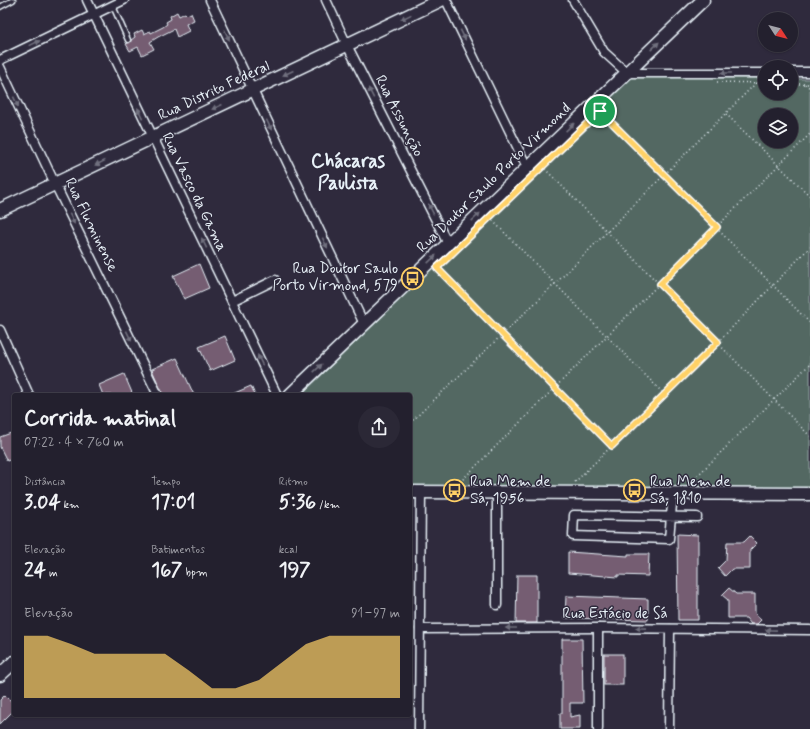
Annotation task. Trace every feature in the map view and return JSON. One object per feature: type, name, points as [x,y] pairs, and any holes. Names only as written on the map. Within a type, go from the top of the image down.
[{"type":"street","name":"Rua Vasco da Gama","points":[[87,0],[275,393]]},
{"type":"street","points":[[0,60],[124,0]]},
{"type":"street","points":[[210,0],[364,324]]},
{"type":"street","name":"Rua Assunção","points":[[326,0],[347,45],[448,244]]},
{"type":"street","name":"Rua Distrito Federal","points":[[0,210],[441,0]]},
{"type":"street","points":[[446,0],[528,167]]},
{"type":"street","points":[[573,0],[604,52],[627,73],[758,73]]},
{"type":"street","name":"Rua Doutor Saulo Porto Virmond","points":[[292,393],[703,0]]},
{"type":"street","name":"Rua Fluminense","points":[[0,67],[55,184],[157,393]]},
{"type":"street","points":[[798,72],[810,72]]},
{"type":"street","points":[[232,301],[275,280]]},
{"type":"street","points":[[0,330],[28,393]]},
{"type":"street","points":[[419,729],[420,629],[416,492],[810,494]]},
{"type":"street","points":[[497,492],[497,605]]},
{"type":"street","points":[[673,493],[672,516],[669,539],[573,536],[574,515],[672,516],[697,517]]},
{"type":"street","points":[[598,628],[598,729]]},
{"type":"street","name":"Rua Estácio de Sá","points":[[420,629],[598,628],[810,630]]},
{"type":"street","points":[[669,729],[670,629]]},
{"type":"street","points":[[0,675],[12,664]]},
{"type":"lane","points":[[0,7],[14,0]]},
{"type":"lane","points":[[113,6],[128,40]]},
{"type":"path","points":[[710,82],[757,82]]},
{"type":"path","points":[[412,421],[556,283],[757,82]]},
{"type":"path","points":[[798,84],[810,84]]},
{"type":"path","points":[[805,84],[810,88]]},
{"type":"path","points":[[606,106],[600,111],[717,227],[810,323]]},
{"type":"path","points":[[726,114],[810,196]]},
{"type":"path","points":[[458,484],[810,134]]},
{"type":"path","points":[[542,166],[810,436]]},
{"type":"path","points":[[489,217],[556,283],[665,395]]},
{"type":"path","points":[[574,484],[718,342],[810,247]]},
{"type":"path","points":[[442,263],[437,268],[612,446]]},
{"type":"path","points":[[689,484],[810,364]]},
{"type":"green space","points":[[630,77],[758,78],[758,100],[798,100],[798,79],[810,79],[810,488],[412,487],[412,393],[303,393]]},
{"type":"building","points":[[177,12],[179,16],[185,13],[187,15],[191,13],[194,20],[186,24],[189,31],[177,37],[174,29],[158,37],[150,42],[154,49],[142,55],[138,47],[130,51],[126,44],[135,37],[134,34],[142,30],[144,34],[150,31],[151,33],[163,27],[167,24],[166,22],[171,19],[170,16]]},
{"type":"building","points":[[199,264],[209,288],[184,299],[173,276]]},
{"type":"building","points":[[225,336],[235,360],[210,371],[199,347]]},
{"type":"building","points":[[177,358],[193,393],[162,393],[152,369]]},
{"type":"building","points":[[124,374],[132,393],[102,393],[99,385]]},
{"type":"building","points":[[251,386],[254,393],[235,393]]},
{"type":"building","points":[[12,433],[12,459],[7,461],[0,447],[0,437]]},
{"type":"building","points":[[677,534],[698,535],[698,620],[678,620]]},
{"type":"building","points":[[750,536],[757,543],[750,550],[750,569],[732,569],[725,576],[718,568],[726,560],[727,542],[744,542]]},
{"type":"building","points":[[568,552],[628,556],[628,554],[649,554],[648,576],[618,575],[618,577],[568,573]]},
{"type":"building","points":[[517,575],[537,575],[537,623],[516,623]]},
{"type":"building","points":[[729,588],[736,594],[755,594],[755,613],[761,620],[757,624],[751,624],[746,618],[728,618],[728,600],[722,595]]},
{"type":"building","points":[[566,596],[648,599],[648,620],[565,618]]},
{"type":"building","points":[[562,639],[582,639],[583,703],[570,703],[570,717],[580,715],[580,729],[560,729],[560,713],[562,713]]},
{"type":"building","points":[[604,654],[623,654],[623,685],[604,685]]},
{"type":"building","points":[[5,695],[12,702],[12,712],[0,724],[0,700]]},
{"type":"place","name":"Rua Doutor Saulo Porto Virmond, 579","points":[[413,278]]},
{"type":"place","name":"Rua Mem de Sá, 1956","points":[[455,491]]},
{"type":"place","name":"Rua Mem de Sá, 1810","points":[[634,491]]},
{"type":"district","name":"Chácaras Paulista","points":[[348,172]]},
{"type":"route","points":[[600,111],[717,227],[660,284],[718,342],[612,446],[437,268],[600,111]]}]
